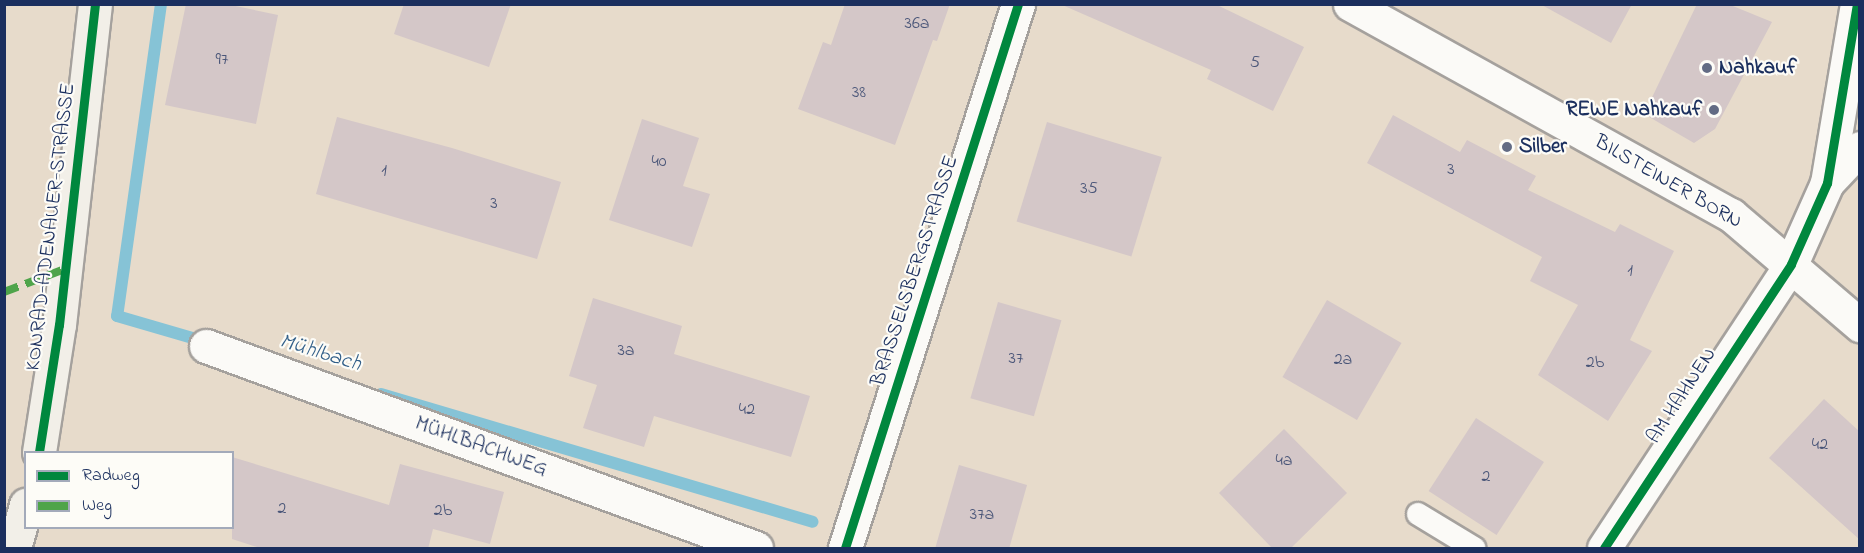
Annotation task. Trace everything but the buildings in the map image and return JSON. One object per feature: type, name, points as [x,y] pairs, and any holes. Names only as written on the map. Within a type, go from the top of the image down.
[{"type":"main road","name":"KONRAD-ADENAUER-STRASSE","points":[[39,451],[59,325],[95,4]]},
{"type":"main road","points":[[14,549],[24,512]]},
{"type":"street","name":"BRASSELSBERGSTRASSE","points":[[845,549],[1018,4]]},
{"type":"street","name":"BILSTEINER BORN","points":[[1350,4],[1731,215],[1860,325]]},
{"type":"street","points":[[1827,183],[1857,4]]},
{"type":"street","points":[[1827,183],[1860,148]]},
{"type":"street","name":"AM HAHNEN","points":[[1604,549],[1791,264],[1827,183]]},
{"type":"street","name":"MÜHLBACHWEG","points":[[206,346],[756,549]]},
{"type":"lane","points":[[1418,514],[1474,549]]},
{"type":"waterway","name":"Mühlbach","points":[[161,4],[117,316],[206,342]]},
{"type":"waterway","name":"Mühlbach","points":[[381,394],[812,522]]},
{"type":"marked path","points":[[4,292],[65,269]]},
{"type":"cycle path","points":[[39,451],[59,325],[95,4]]},
{"type":"cycle path","points":[[845,548],[1018,4]]},
{"type":"cycle path","points":[[1604,548],[1791,264],[1827,183],[1857,4]]},
{"type":"place","name":"Nahkauf","points":[[1707,68]]},
{"type":"place","name":"REWE Nahkauf","points":[[1714,110]]},
{"type":"place","name":"Silber","points":[[1507,147]]}]
